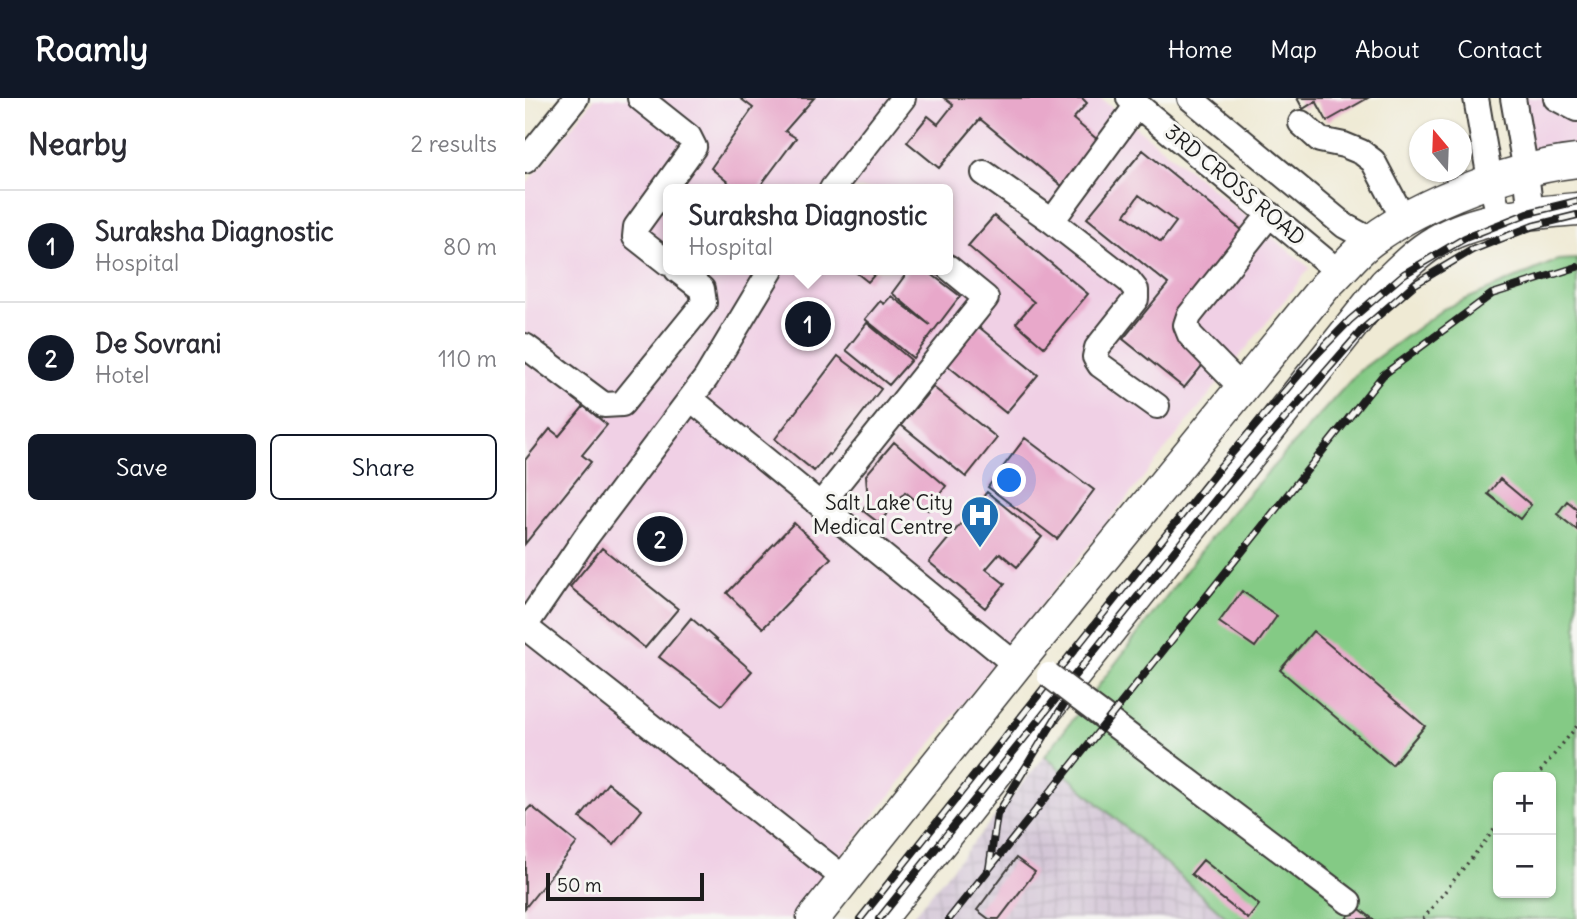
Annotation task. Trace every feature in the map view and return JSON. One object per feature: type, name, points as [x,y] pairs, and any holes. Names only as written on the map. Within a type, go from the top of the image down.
[{"type":"main road","points":[[813,919],[1019,660],[1326,285],[1371,240],[1432,205],[1490,180],[1577,161]]},
{"type":"main road","points":[[880,919],[1385,284],[1413,257],[1437,241],[1470,226],[1531,214],[1577,209]]},
{"type":"street","points":[[525,161],[576,98]]},
{"type":"street","points":[[640,98],[689,137],[694,147],[667,184]]},
{"type":"street","points":[[842,184],[904,98]]},
{"type":"street","points":[[1190,98],[1214,108],[1345,226],[1371,240]]},
{"type":"street","points":[[1476,98],[1490,180],[1500,219]]},
{"type":"street","points":[[1513,98],[1531,214]]},
{"type":"street","points":[[1556,98],[1577,109]]},
{"type":"street","points":[[1052,221],[1133,101]]},
{"type":"street","name":"3RD CROSS ROAD","points":[[1133,101],[1340,273]]},
{"type":"street","points":[[1301,123],[1319,140],[1344,145],[1373,161],[1404,220]]},
{"type":"street","points":[[984,173],[1052,221],[1136,290],[1136,299],[1097,348],[1095,357],[1100,365],[1157,406]]},
{"type":"street","points":[[663,190],[636,227],[635,237],[663,259]]},
{"type":"street","points":[[1242,388],[1190,335],[1186,325],[1189,316],[1270,214]]},
{"type":"street","points":[[821,504],[986,298],[953,271]]},
{"type":"street","points":[[525,345],[604,405],[622,404],[704,303],[702,289],[684,275]]},
{"type":"street","points":[[768,275],[706,378],[586,537],[525,626],[845,879]]},
{"type":"street","points":[[691,398],[1019,660],[1049,675],[1349,902]]},
{"type":"path","points":[[1540,772],[1577,726]]},
{"type":"path","points":[[1423,919],[1493,831]]},
{"type":"shaded area","points":[[595,98],[1100,98],[1310,268],[792,919],[525,919],[525,186]]},
{"type":"shaded area","points":[[1523,98],[1577,98],[1577,147],[1532,152]]},
{"type":"shaded area","points":[[1045,756],[1228,919],[910,919]]},
{"type":"green space","points":[[1577,259],[1577,919],[1228,919],[1045,756],[1223,522],[1359,371],[1443,309],[1558,260]]},
{"type":"building","points":[[740,98],[814,98],[785,131],[796,138],[762,184],[730,184],[711,168],[753,108]]},
{"type":"building","points":[[944,98],[1082,98],[1087,103],[1073,119],[1099,141],[1062,186],[980,119],[939,168],[907,142],[928,116],[938,124],[953,105]]},
{"type":"building","points":[[1297,98],[1368,98],[1327,121],[1316,101],[1303,109]]},
{"type":"building","points":[[1143,150],[1248,235],[1174,326],[1210,356],[1184,388],[1123,339],[1168,284],[1087,218]],"holes":[[[1139,195],[1176,222],[1161,242],[1125,215]]]},
{"type":"building","points":[[994,216],[1088,294],[1044,347],[1016,323],[1034,302],[968,246]]},
{"type":"building","points":[[859,275],[874,275],[868,282]]},
{"type":"building","points":[[905,275],[933,275],[960,296],[913,358],[865,319],[880,301],[884,304],[891,296],[930,325],[892,293]]},
{"type":"building","points":[[867,323],[911,360],[889,385],[846,350]]},
{"type":"building","points":[[974,323],[1038,375],[1006,413],[942,361]]},
{"type":"building","points":[[838,356],[881,389],[830,455],[828,454],[814,471],[775,439]]},
{"type":"building","points":[[933,387],[997,438],[966,477],[901,425]]},
{"type":"building","points":[[584,406],[607,425],[582,455],[591,462],[525,544],[525,460],[550,429],[559,436]]},
{"type":"building","points":[[1025,438],[1094,490],[1057,539],[988,487]]},
{"type":"building","points":[[894,442],[946,486],[928,510],[905,492],[879,523],[862,510],[868,502],[866,475]]},
{"type":"building","points":[[1500,479],[1531,505],[1520,519],[1488,494]]},
{"type":"building","points":[[987,492],[1042,537],[1017,567],[1000,553],[986,569],[1005,584],[985,608],[929,562]]},
{"type":"building","points":[[1567,501],[1577,509],[1577,530],[1557,514]]},
{"type":"building","points":[[794,523],[831,558],[763,628],[727,593]]},
{"type":"building","points":[[602,548],[678,609],[645,648],[570,587]]},
{"type":"building","points":[[1242,591],[1277,616],[1255,647],[1219,622]]},
{"type":"building","points":[[691,618],[752,671],[722,705],[659,657]]},
{"type":"building","points":[[1313,631],[1425,726],[1392,765],[1280,670]]},
{"type":"building","points":[[608,783],[642,810],[614,845],[580,818]]},
{"type":"building","points":[[531,806],[577,843],[525,908],[525,812]]},
{"type":"building","points":[[1016,858],[1035,872],[999,919],[989,919],[977,910]]},
{"type":"building","points":[[1203,860],[1259,905],[1248,919],[1191,874]]},
{"type":"building","points":[[1356,906],[1373,919],[1346,919]]},
{"type":"railway","points":[[860,919],[1220,467],[1314,357],[1350,320],[1404,274],[1465,238],[1528,213],[1577,201]]},
{"type":"railway","points":[[879,919],[1233,478],[1364,328],[1415,284],[1472,250],[1533,226],[1577,215]]},
{"type":"railway","points":[[949,919],[1383,375],[1492,294],[1577,267]]},
{"type":"railway","points":[[989,869],[997,815],[1070,694]]},
{"type":"place","name":"Suraksha Diagnostic","points":[[808,324]]},
{"type":"place","name":"De Sovrani","points":[[660,539]]},
{"type":"place","name":"Salt Lake City Medical Centre","points":[[980,549]]}]
